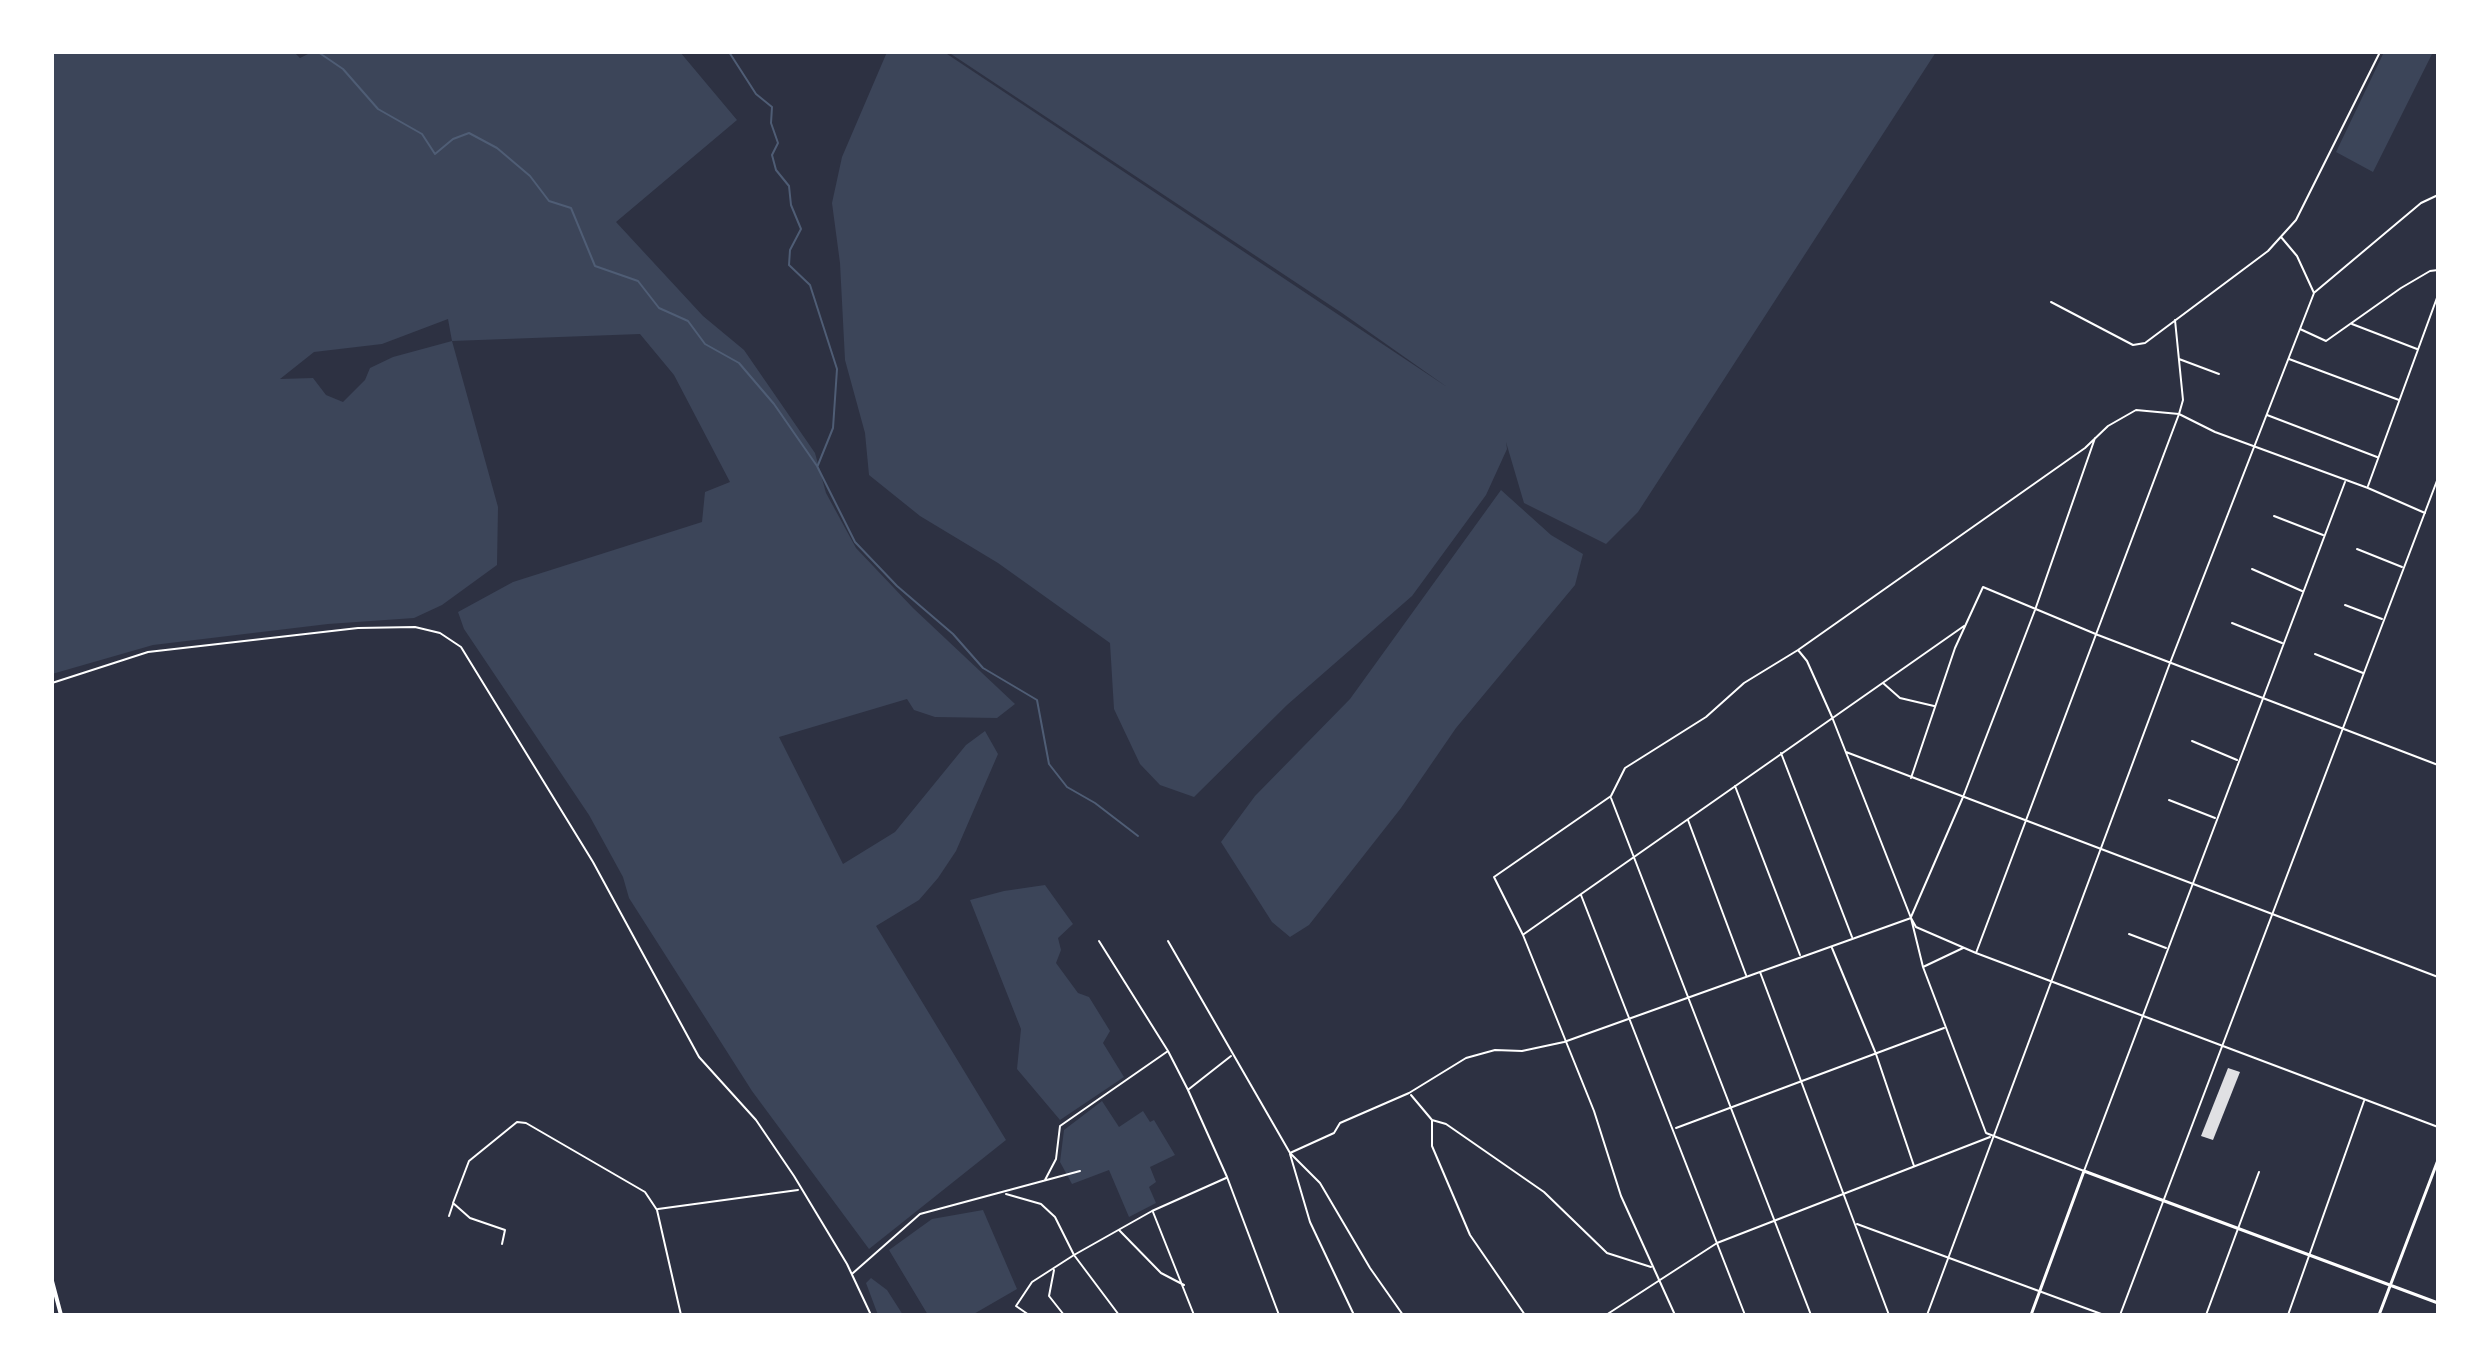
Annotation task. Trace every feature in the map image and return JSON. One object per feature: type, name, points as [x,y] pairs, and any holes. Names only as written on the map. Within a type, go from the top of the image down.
[{"type":"main road","points":[[52,1281],[61,1315]]},
{"type":"street","points":[[2051,302],[2133,345],[2145,343],[2281,237],[2296,220],[2380,52]]},
{"type":"street","points":[[1927,1315],[1991,1136],[2170,663],[2314,293],[2421,203],[2438,195]]},
{"type":"street","points":[[2281,237],[2297,256],[2314,293]]},
{"type":"street","points":[[2300,329],[2326,341],[2401,288],[2438,270]]},
{"type":"street","points":[[2368,488],[2438,295]]},
{"type":"street","points":[[1976,953],[2179,414],[2183,400],[2175,320]]},
{"type":"street","points":[[2352,324],[2418,349]]},
{"type":"street","points":[[2179,358],[2219,374]]},
{"type":"street","points":[[2288,359],[2399,400]]},
{"type":"street","points":[[1675,1315],[1621,1196],[1594,1111],[1523,935],[1494,877],[1611,796],[1625,768],[1706,717],[1744,683],[1798,650],[2085,448],[2096,435],[2136,410],[2179,414],[2254,447],[2368,488],[2425,513]]},
{"type":"street","points":[[2266,415],[2378,457]]},
{"type":"street","points":[[2096,435],[2035,610],[1963,797],[1911,918],[1923,967],[1975,1110],[1986,1133],[1991,1136],[2438,1303]]},
{"type":"street","points":[[2120,1315],[2438,478]]},
{"type":"street","points":[[2031,1315],[2345,481]]},
{"type":"street","points":[[2274,516],[2324,536]]},
{"type":"street","points":[[2357,549],[2403,567]]},
{"type":"street","points":[[2252,569],[2303,591]]},
{"type":"street","points":[[1911,778],[1935,706],[1983,587],[2098,635],[2438,765]]},
{"type":"street","points":[[2345,605],[2383,620]]},
{"type":"street","points":[[2232,623],[2283,643]]},
{"type":"street","points":[[1523,935],[1967,624]]},
{"type":"street","points":[[52,683],[148,652],[358,628],[415,627],[440,633],[461,647],[593,862],[699,1057],[756,1120],[852,1274],[871,1315]]},
{"type":"street","points":[[1798,650],[1807,661],[1832,717],[1916,927],[2142,1018],[2438,1127]]},
{"type":"street","points":[[2315,654],[2364,673]]},
{"type":"street","points":[[1883,683],[1900,698],[1935,706]]},
{"type":"street","points":[[2192,741],[2238,760]]},
{"type":"street","points":[[1845,751],[2438,977]]},
{"type":"street","points":[[1781,753],[1852,938]]},
{"type":"street","points":[[1735,786],[1801,956]]},
{"type":"street","points":[[1611,796],[1811,1315]]},
{"type":"street","points":[[2169,800],[2216,819]]},
{"type":"street","points":[[1688,819],[1747,976]]},
{"type":"street","points":[[1580,894],[1675,1129],[1745,1315]]},
{"type":"street","points":[[1290,1153],[1334,1133],[1340,1123],[1409,1093],[1466,1058],[1495,1050],[1522,1051],[1564,1042],[1911,918]]},
{"type":"street","points":[[2129,934],[2167,949]]},
{"type":"street","points":[[1099,941],[1168,1051],[1188,1090],[1227,1177],[1279,1315]]},
{"type":"street","points":[[1168,941],[1290,1153],[1320,1183],[1370,1268],[1403,1315]]},
{"type":"street","points":[[1831,946],[1876,1054],[1914,1167]]},
{"type":"street","points":[[1923,967],[1964,948]]},
{"type":"street","points":[[1760,972],[1889,1315]]},
{"type":"street","points":[[1675,1129],[1946,1028]]},
{"type":"street","points":[[1044,1181],[1056,1159],[1060,1126],[1168,1051]]},
{"type":"street","points":[[1188,1090],[1232,1055]]},
{"type":"street","points":[[1409,1093],[1432,1120],[1446,1124],[1544,1192],[1607,1253],[1652,1267]]},
{"type":"street","points":[[2288,1315],[2364,1099]]},
{"type":"street","points":[[1432,1120],[1432,1146],[1470,1235],[1525,1315]]},
{"type":"street","points":[[449,1216],[469,1161],[517,1122],[526,1123],[645,1192],[657,1210],[681,1315]]},
{"type":"street","points":[[1606,1315],[1646,1292],[1657,1279],[1717,1243],[1991,1136]]},
{"type":"street","points":[[1290,1153],[1310,1222],[1354,1315]]},
{"type":"street","points":[[2379,1315],[2438,1160]]},
{"type":"street","points":[[852,1274],[920,1214],[1080,1171]]},
{"type":"street","points":[[2206,1315],[2259,1172]]},
{"type":"street","points":[[1029,1315],[1016,1306],[1032,1282],[1118,1229],[1227,1177]]},
{"type":"street","points":[[657,1210],[800,1190]]},
{"type":"street","points":[[1005,1193],[1041,1204],[1055,1217],[1074,1255],[1119,1315]]},
{"type":"street","points":[[453,1203],[470,1218],[505,1230],[502,1244]]},
{"type":"street","points":[[1152,1211],[1185,1285],[1194,1315]]},
{"type":"street","points":[[1857,1224],[2104,1315]]},
{"type":"street","points":[[1118,1229],[1161,1273],[1185,1285]]},
{"type":"street","points":[[1054,1270],[1049,1296],[1064,1315]]},
{"type":"shaded area","points":[[52,52],[294,52],[300,58],[312,52],[680,52],[737,120],[616,222],[703,316],[744,350],[815,453],[826,493],[856,548],[913,608],[1015,704],[997,718],[935,717],[914,710],[907,699],[779,737],[843,864],[895,832],[966,745],[985,731],[998,754],[956,851],[938,878],[919,900],[876,926],[1006,1140],[869,1249],[752,1091],[629,898],[623,877],[589,815],[464,629],[458,612],[513,582],[702,522],[705,492],[730,482],[674,375],[640,334],[452,341],[498,507],[497,565],[442,605],[414,618],[328,624],[153,645],[52,674]],"holes":[[[448,319],[452,341],[393,357],[370,368],[365,380],[343,402],[326,395],[313,378],[280,379],[314,352],[382,344]]]},
{"type":"shaded area","points":[[887,52],[944,52],[1447,387],[1342,313],[948,52],[1936,52],[1638,512],[1606,544],[1524,503],[1506,442],[1507,449],[1486,495],[1412,596],[1287,705],[1194,797],[1160,785],[1140,764],[1114,709],[1110,643],[998,563],[920,516],[869,475],[865,433],[845,360],[840,263],[832,203],[842,157]]},
{"type":"shaded area","points":[[2384,52],[2433,52],[2373,172],[2336,152]]},
{"type":"shaded area","points":[[1501,490],[1551,535],[1583,554],[1575,585],[1456,728],[1401,808],[1309,925],[1290,937],[1272,922],[1221,842],[1255,796],[1350,699]]},
{"type":"shaded area","points":[[1045,885],[1073,924],[1058,938],[1061,950],[1056,963],[1078,993],[1089,997],[1110,1031],[1103,1043],[1124,1077],[1060,1120],[1017,1069],[1021,1029],[970,900]]},
{"type":"shaded area","points":[[1102,1101],[1119,1127],[1143,1111],[1150,1122],[1154,1120],[1175,1155],[1150,1167],[1156,1182],[1149,1187],[1156,1203],[1129,1217],[1109,1170],[1072,1184],[1060,1162],[1064,1130]]},
{"type":"shaded area","points":[[983,1210],[1017,1289],[972,1315],[928,1315],[889,1250],[932,1219]]},
{"type":"shaded area","points":[[871,1278],[887,1290],[903,1315],[878,1315],[866,1283]]},
{"type":"building","points":[[2228,1068],[2240,1072],[2213,1140],[2201,1136]]},
{"type":"waterway","points":[[318,52],[343,69],[378,109],[422,134],[435,154],[453,139],[469,133],[497,148],[530,176],[549,201],[571,208],[595,266],[638,281],[659,308],[688,321],[705,344],[739,363],[774,404],[817,466],[855,542],[897,586],[953,634],[983,668],[1037,700],[1049,764],[1067,787],[1095,803],[1138,836]]},
{"type":"waterway","points":[[729,52],[756,94],[772,107],[771,123],[778,143],[772,155],[776,170],[789,186],[791,205],[801,229],[790,250],[789,265],[810,285],[837,369],[833,428],[818,465]]}]
